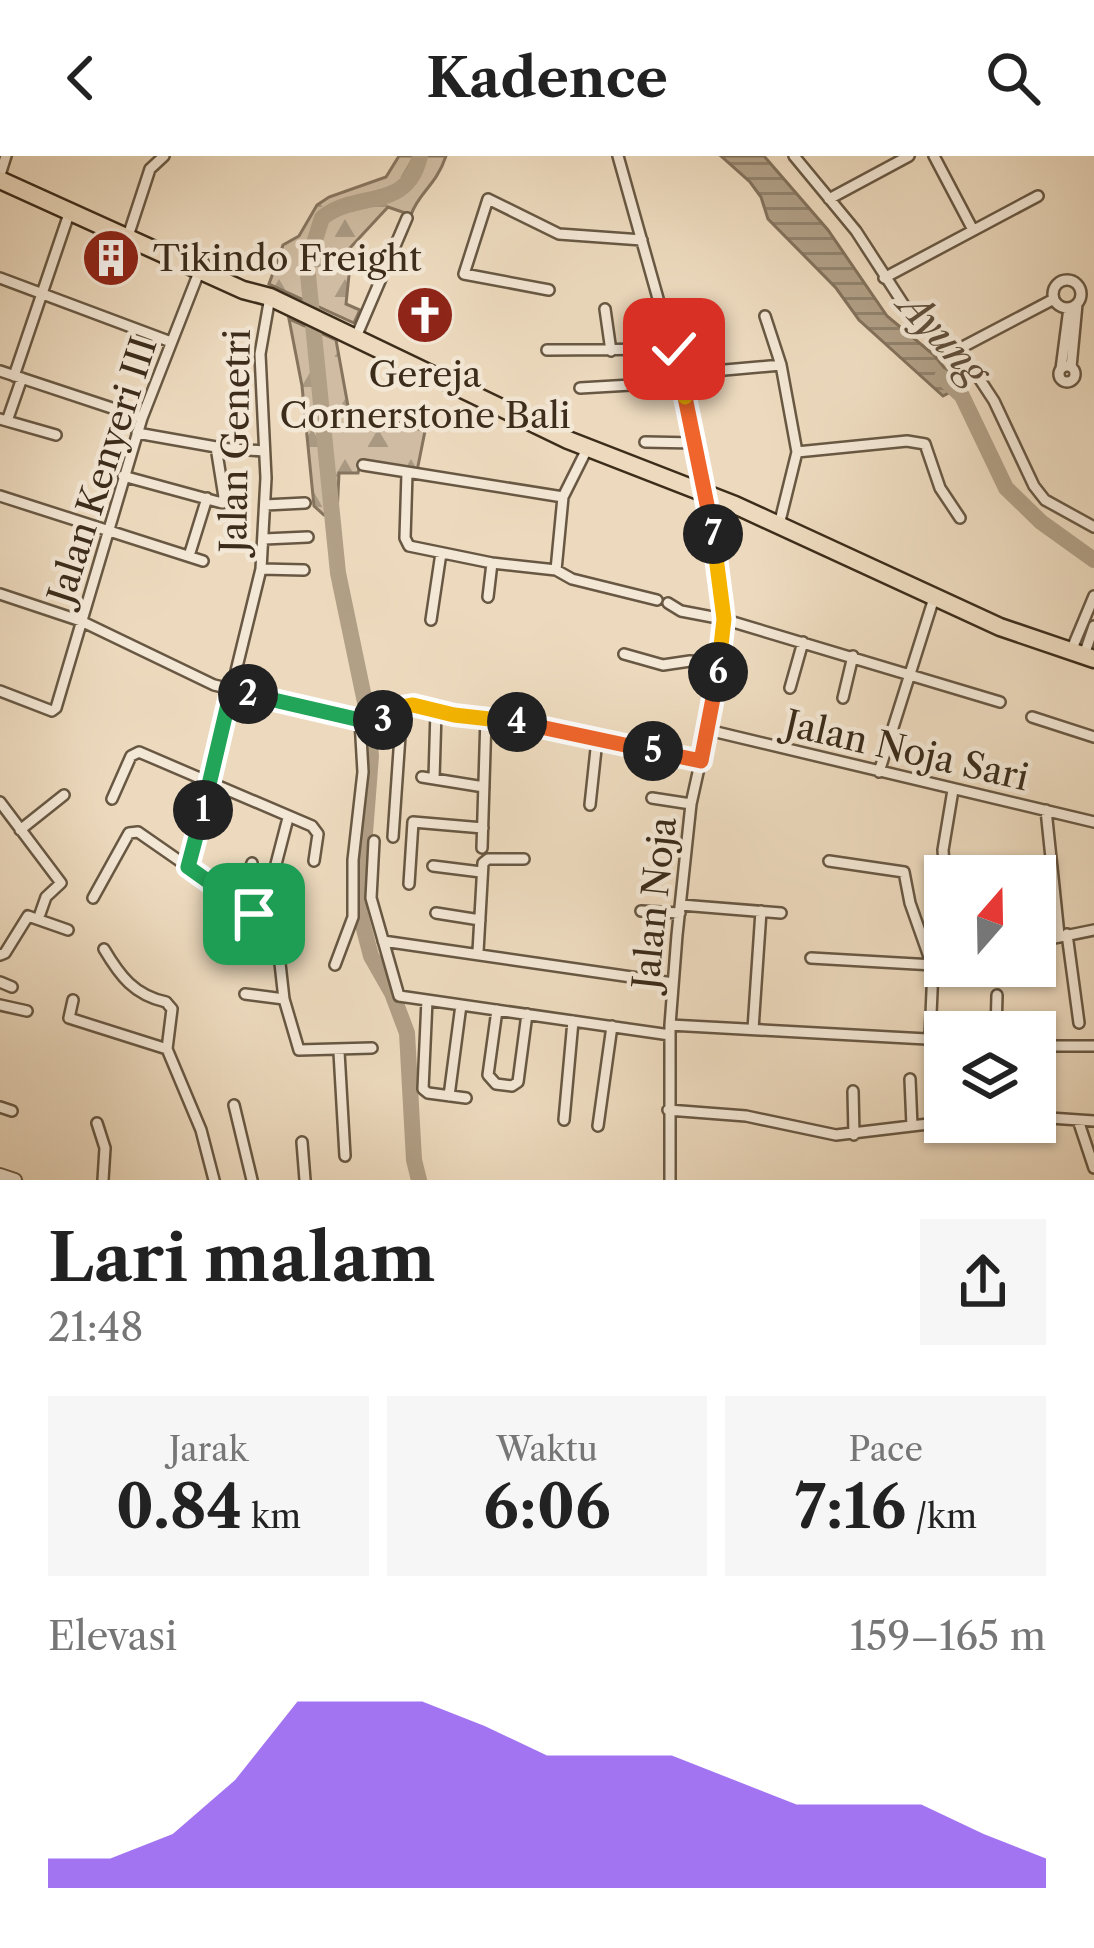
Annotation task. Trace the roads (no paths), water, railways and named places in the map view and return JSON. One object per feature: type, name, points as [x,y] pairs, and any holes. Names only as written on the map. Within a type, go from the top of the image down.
[{"type":"highway","points":[[0,175],[70,211],[261,288],[275,299],[588,448],[778,525],[934,598],[1083,656]]},
{"type":"highway","points":[[0,175],[201,266]]},
{"type":"street","points":[[0,175],[6,156]]},
{"type":"street","name":"Jalan Noja","points":[[618,156],[681,378],[724,619],[708,730],[691,804],[673,983],[670,1180]]},
{"type":"street","points":[[794,156],[856,231],[913,319],[955,351],[994,400],[1045,500],[1094,527]]},
{"type":"street","points":[[829,200],[909,156]]},
{"type":"street","points":[[934,156],[973,230]]},
{"type":"street","points":[[130,230],[151,169],[163,158]]},
{"type":"street","points":[[884,278],[1038,196]]},
{"type":"street","points":[[549,290],[464,274],[488,199],[559,234],[642,240]]},
{"type":"street","points":[[56,435],[3,420],[70,211]]},
{"type":"street","points":[[352,335],[407,218]]},
{"type":"street","name":"Jalan Kenyeri III","points":[[0,691],[55,710],[137,433],[201,266]]},
{"type":"street","points":[[0,278],[171,342]]},
{"type":"street","points":[[1054,299],[1059,282],[1072,281],[1081,291],[1073,306],[1066,368]]},
{"type":"street","name":"Jalan Genetri","points":[[188,867],[260,569],[265,505],[260,354],[275,299]]},
{"type":"street","points":[[955,351],[1054,299],[1073,306]]},
{"type":"street","points":[[605,309],[611,351]]},
{"type":"street","points":[[765,316],[781,365],[797,452],[778,525]]},
{"type":"street","points":[[547,350],[674,349]]},
{"type":"street","points":[[580,388],[781,365]]},
{"type":"street","points":[[0,371],[142,418]]},
{"type":"street","points":[[137,433],[217,448],[264,451]]},
{"type":"street","points":[[645,442],[695,442]]},
{"type":"street","points":[[797,452],[921,442],[929,448],[940,488],[960,518]]},
{"type":"street","points":[[123,476],[222,502],[225,493],[217,448]]},
{"type":"street","points":[[556,570],[563,497],[588,448]]},
{"type":"street","points":[[363,465],[563,497]]},
{"type":"street","points":[[407,473],[406,544],[492,563],[556,570],[572,579],[854,656],[1000,702]]},
{"type":"street","points":[[0,496],[203,561]]},
{"type":"street","points":[[189,556],[207,498]]},
{"type":"street","points":[[265,505],[305,503]]},
{"type":"street","points":[[264,539],[308,537]]},
{"type":"street","points":[[431,620],[441,553]]},
{"type":"street","points":[[488,597],[492,563]]},
{"type":"street","points":[[260,569],[304,570]]},
{"type":"street","points":[[0,594],[81,621],[231,691],[380,722],[413,705],[539,725],[701,761]]},
{"type":"street","points":[[1083,656],[1094,596]]},
{"type":"street","points":[[879,772],[934,598]]},
{"type":"street","points":[[790,688],[803,642]]},
{"type":"street","points":[[624,654],[663,665],[719,663]]},
{"type":"street","points":[[843,698],[854,656]]},
{"type":"street","points":[[393,837],[402,707]]},
{"type":"street","points":[[436,711],[428,778],[484,787]]},
{"type":"street","points":[[482,848],[486,717]]},
{"type":"street","points":[[1032,717],[1094,736]]},
{"type":"street","points":[[334,965],[353,917],[352,860],[363,772],[361,720]]},
{"type":"street","name":"Jalan Noja Sari","points":[[708,730],[1094,822]]},
{"type":"street","points":[[590,805],[597,740]]},
{"type":"street","points":[[112,799],[136,752],[284,812],[316,830],[314,861]]},
{"type":"street","points":[[943,855],[953,790]]},
{"type":"street","points":[[20,830],[64,795]]},
{"type":"street","points":[[652,798],[691,804]]},
{"type":"street","points":[[0,802],[61,883],[46,897],[40,914]]},
{"type":"street","points":[[1046,810],[1079,1023]]},
{"type":"street","points":[[262,918],[288,818]]},
{"type":"street","points":[[409,884],[413,822],[483,828]]},
{"type":"street","points":[[93,898],[133,831],[274,925],[284,999],[299,1050],[372,1048]]},
{"type":"street","points":[[374,841],[371,898],[399,996],[613,1027],[753,1028],[924,1038]]},
{"type":"street","points":[[478,952],[481,872],[488,859],[524,860]]},
{"type":"street","points":[[829,861],[904,871],[924,943]]},
{"type":"street","points":[[240,905],[253,863]]},
{"type":"street","points":[[433,866],[481,872]]},
{"type":"street","points":[[641,911],[782,913]]},
{"type":"street","points":[[753,1028],[761,911]]},
{"type":"street","points":[[436,914],[480,920]]},
{"type":"street","points":[[0,955],[28,916],[68,931]]},
{"type":"street","points":[[1056,937],[1094,930]]},
{"type":"street","points":[[383,941],[673,983]]},
{"type":"street","points":[[104,949],[133,988],[172,1009],[167,1049],[201,1130],[214,1180]]},
{"type":"street","points":[[811,958],[924,967]]},
{"type":"street","points":[[0,982],[12,987]]},
{"type":"street","points":[[245,994],[284,999]]},
{"type":"street","points":[[997,1011],[998,994]]},
{"type":"street","points":[[73,1000],[69,1018],[167,1049]]},
{"type":"street","points":[[427,1000],[423,1088],[466,1098]]},
{"type":"street","points":[[0,1005],[27,1010]]},
{"type":"street","points":[[449,1096],[461,1005]]},
{"type":"street","points":[[497,1010],[488,1075],[496,1084],[512,1087],[518,1082],[527,1014]]},
{"type":"street","points":[[564,1120],[573,1021]]},
{"type":"street","points":[[598,1126],[613,1027]]},
{"type":"street","points":[[1056,1046],[1094,1046]]},
{"type":"street","points":[[339,1052],[345,1156]]},
{"type":"street","points":[[910,1079],[912,1126]]},
{"type":"street","points":[[853,1091],[854,1135]]},
{"type":"street","points":[[234,1105],[252,1180]]},
{"type":"street","points":[[0,1107],[12,1112]]},
{"type":"street","points":[[668,1110],[746,1116],[822,1134],[854,1135],[924,1124]]},
{"type":"street","points":[[1056,1118],[1094,1121]]},
{"type":"street","points":[[1078,1120],[1094,1168]]},
{"type":"street","points":[[97,1123],[107,1167],[103,1180]]},
{"type":"street","points":[[302,1142],[305,1180]]},
{"type":"street","points":[[0,1175],[15,1180]]},
{"type":"waterway","points":[[419,1180],[407,1033],[371,956],[359,910],[371,756],[366,707],[338,573],[307,265],[322,218],[336,209],[393,193],[414,174],[420,156]]},
{"type":"waterway","name":"Ayung","points":[[942,377],[962,396],[1006,488],[1041,522],[1094,560]]},
{"type":"place","name":"Tikindo Freight","points":[[111,258]]},
{"type":"place","name":"Gereja Cornerstone Bali","points":[[425,315]]}]
